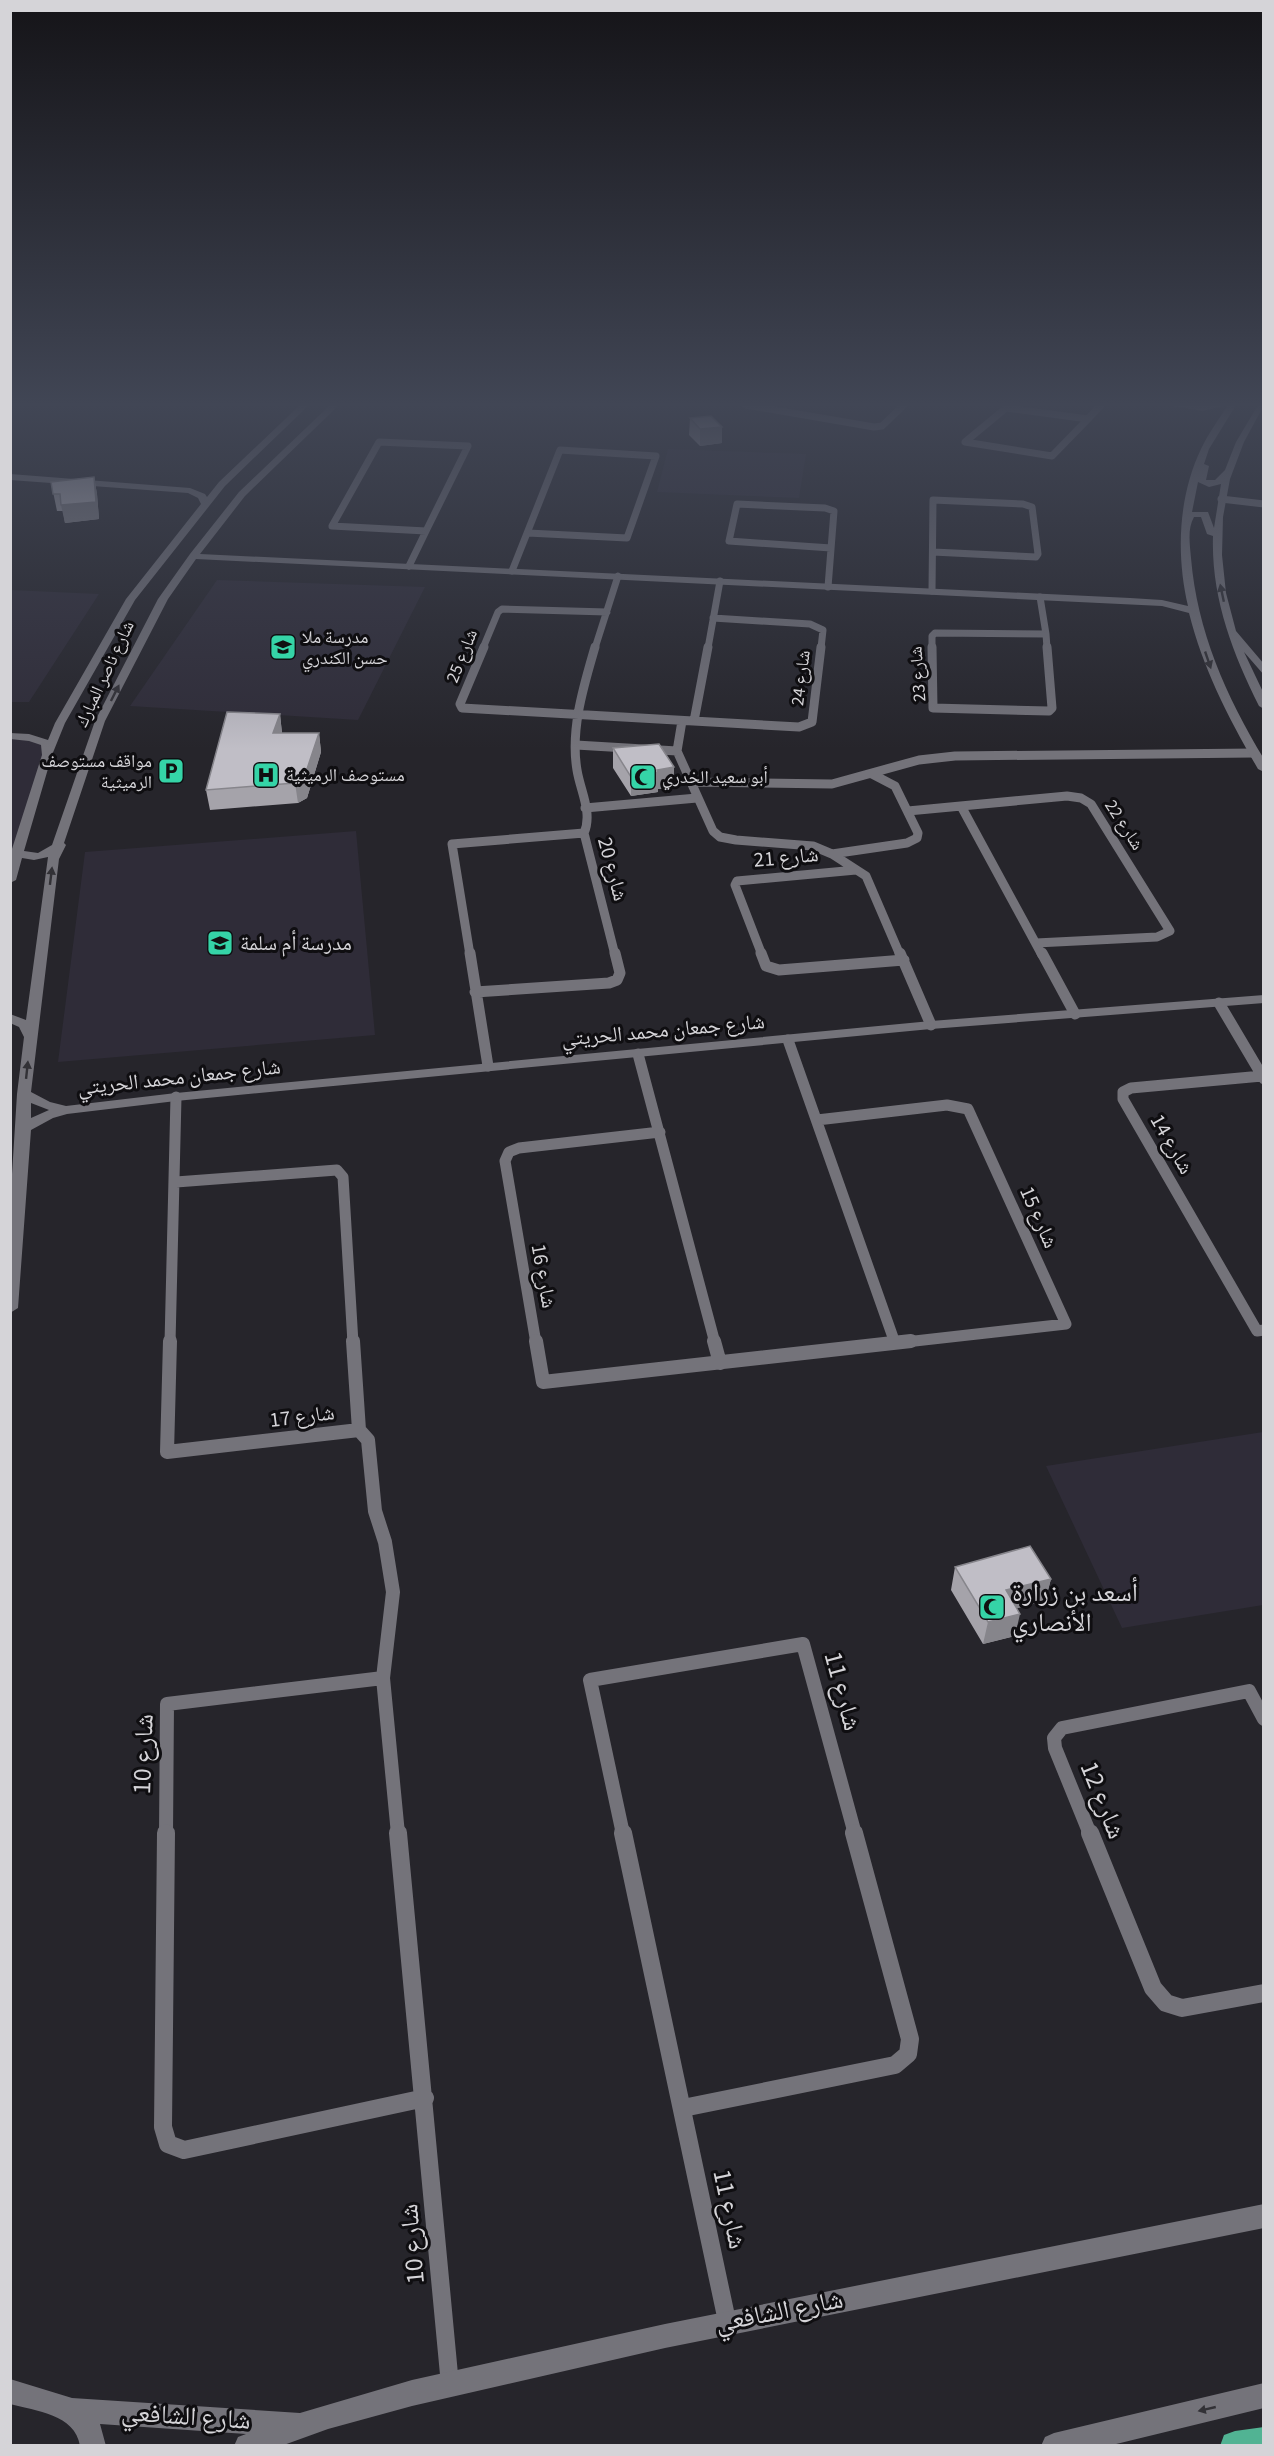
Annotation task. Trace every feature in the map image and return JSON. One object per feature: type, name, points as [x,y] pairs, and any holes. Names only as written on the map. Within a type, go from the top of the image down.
[{"type":"highway","points":[[1235,2445],[1263,2442]]},
{"type":"street","name":"شارع ناصر المبارك","points":[[10,880],[47,755],[60,723],[131,599],[145,595],[194,520]]},
{"type":"street","name":"شارع ناصر المبارك","points":[[10,1308],[24,1128],[24,1094],[53,859],[60,845],[100,721],[166,594],[222,520]]},
{"type":"street","points":[[336,520],[332,526],[428,531]]},
{"type":"street","points":[[409,566],[433,520]]},
{"type":"street","points":[[512,571],[533,520]]},
{"type":"street","points":[[528,533],[627,538],[634,520]]},
{"type":"street","points":[[734,520],[729,541],[732,542],[831,548]]},
{"type":"street","points":[[828,586],[833,520]]},
{"type":"street","points":[[932,591],[933,520]]},
{"type":"street","points":[[933,552],[1036,556],[1038,554],[1034,520]]},
{"type":"street","points":[[1186,520],[1191,610],[1216,683],[1263,769]]},
{"type":"street","points":[[1185,526],[1188,520]]},
{"type":"street","points":[[1209,520],[1230,626],[1238,651],[1263,706]]},
{"type":"street","points":[[1215,552],[1219,520]]},
{"type":"street","points":[[193,556],[1162,603],[1191,610]]},
{"type":"street","points":[[584,833],[589,824],[576,769],[577,716],[618,576]]},
{"type":"street","points":[[694,721],[720,581]]},
{"type":"street","points":[[145,595],[166,594]]},
{"type":"street","points":[[1162,603],[1189,596]]},
{"type":"street","name":"شارع 23","points":[[1040,597],[1046,634],[1052,708],[1049,711],[933,708],[932,636],[935,633],[1046,634]]},
{"type":"street","name":"شارع 25","points":[[607,612],[502,609],[498,612],[460,704],[462,708],[469,710],[635,719]]},
{"type":"street","name":"شارع 24","points":[[635,719],[799,727],[812,723],[823,630],[810,624],[713,618]]},
{"type":"street","points":[[1230,626],[1263,672]]},
{"type":"street","points":[[682,721],[677,751],[713,831],[720,837],[798,843],[832,854],[870,882],[931,1025]]},
{"type":"street","points":[[10,736],[26,736],[48,731],[60,723]]},
{"type":"street","points":[[26,736],[46,744],[47,755]]},
{"type":"street","points":[[576,745],[677,751]]},
{"type":"street","points":[[691,782],[832,784],[919,760],[955,756],[1258,758]]},
{"type":"street","points":[[832,854],[914,840],[918,833],[893,784],[872,774]]},
{"type":"street","name":"شارع 22","points":[[962,806],[1067,796],[1085,800],[1091,804],[1170,929],[1162,936],[1036,944]]},
{"type":"street","points":[[585,808],[698,798]]},
{"type":"street","points":[[908,811],[962,806],[1075,1014]]},
{"type":"street","name":"شارع 20","points":[[475,992],[609,983],[617,980],[620,973],[584,833],[452,844],[475,992],[488,1066]]},
{"type":"street","points":[[17,852],[36,858],[60,845]]},
{"type":"street","name":"شارع 21","points":[[856,870],[737,881],[735,885],[766,966],[779,970],[904,960]]},
{"type":"street","name":"شارع جمعان محمد الحريتي","points":[[24,1128],[48,1115],[67,1110],[176,1097],[931,1025],[1263,999]]},
{"type":"street","name":"شارع 14","points":[[1219,1004],[1263,1078],[1131,1088],[1123,1092],[1123,1099],[1257,1331],[1263,1330]]},
{"type":"street","points":[[10,1018],[24,1024],[30,1035]]},
{"type":"street","points":[[788,1040],[895,1343]]},
{"type":"street","points":[[638,1054],[720,1363]]},
{"type":"street","name":"شارع جمعان محمد الحريتي","points":[[24,1094],[45,1106],[67,1110]]},
{"type":"street","name":"شارع 17","points":[[176,1097],[176,1182],[167,1452],[360,1430],[344,1177],[337,1170],[325,1169],[176,1182]]},
{"type":"street","name":"شارع 15","points":[[795,1354],[1066,1324],[968,1109],[947,1105],[817,1120]]},
{"type":"street","name":"شارع 16","points":[[660,1132],[519,1148],[509,1152],[505,1161],[543,1382],[795,1354]]},
{"type":"street","points":[[360,1430],[368,1440],[375,1511],[385,1542],[393,1592],[383,1678]]},
{"type":"street","name":"شارع 11","points":[[682,2108],[895,2065],[908,2055],[910,2039],[803,1644],[590,1680],[727,2321]]},
{"type":"street","name":"شارع 10","points":[[425,2098],[184,2150],[168,2144],[163,2127],[167,1704],[383,1678],[425,2098],[450,2385]]},
{"type":"street","name":"شارع 12","points":[[1263,1719],[1249,1691],[1168,1705],[1062,1728],[1054,1738],[1055,1748],[1153,1988],[1166,2002],[1182,2008],[1263,1994]]},
{"type":"street","name":"شارع الشافعي","points":[[247,2445],[299,2424],[450,2385],[727,2321],[1263,2216]]},
{"type":"street","name":"شارع الشافعي","points":[[10,2391],[73,2410],[299,2424]]},
{"type":"street","points":[[1054,2445],[1263,2395]]},
{"type":"street","points":[[73,2410],[93,2436],[93,2445]]},
{"type":"shaded area","name":"مدرسة ملا حسن الكندري","points":[[217,580],[425,587],[358,720],[130,706]]},
{"type":"shaded area","points":[[11,590],[99,594],[29,702],[11,702]]},
{"type":"shaded area","points":[[11,736],[26,736],[47,748],[11,881]]},
{"type":"shaded area","name":"مدرسة أم سلمة","points":[[356,831],[375,1035],[58,1062],[85,852]]},
{"type":"shaded area","points":[[1263,1432],[1263,1605],[1122,1628],[1046,1466]]},
{"type":"building","name":"مستوصف الرميثية","points":[[227,712],[280,714],[273,733],[319,733],[304,778],[295,783],[206,790]]},
{"type":"building","points":[[659,744],[674,767],[631,777],[613,748]]},
{"type":"building","points":[[1030,1546],[1051,1579],[1006,1590],[1020,1614],[988,1622],[955,1567]]},
{"type":"place","name":"مدرسة ملا حسن الكندري","points":[[283,647]]},
{"type":"place","name":"مواقف مستوصف الرميثية","points":[[171,771]]},
{"type":"place","name":"مستوصف الرميثية","points":[[266,775]]},
{"type":"place","name":"أبو سعيد الخدري","points":[[643,777]]},
{"type":"place","name":"مدرسة أم سلمة","points":[[220,943]]},
{"type":"place","name":"أسعد بن زرارة الأنصاري","points":[[992,1607]]}]
